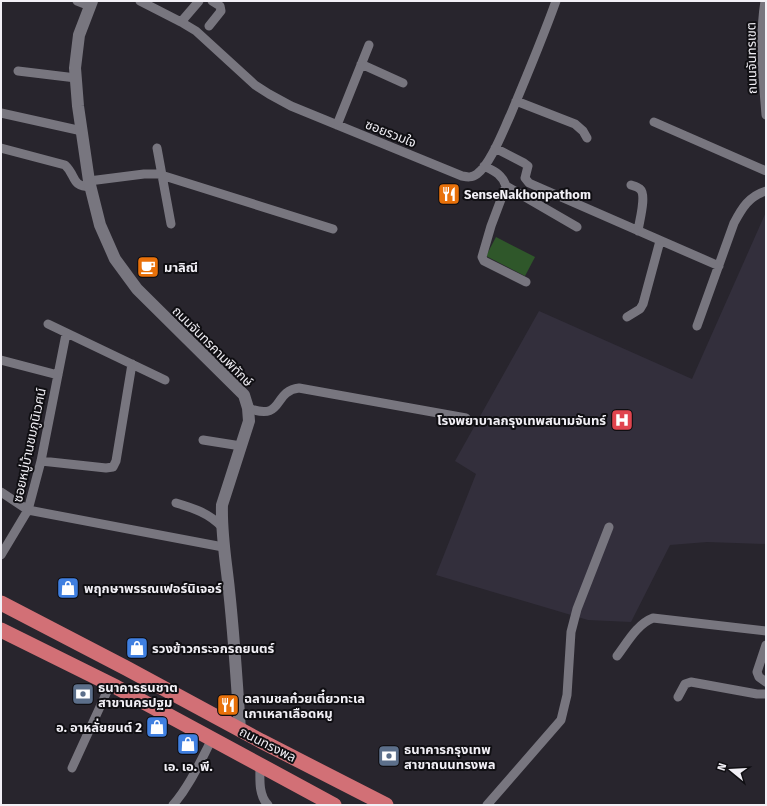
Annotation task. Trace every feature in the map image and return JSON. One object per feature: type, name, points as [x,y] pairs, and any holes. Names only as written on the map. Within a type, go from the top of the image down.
[{"type":"highway","name":"ถนนทรงพล","points":[[1,603],[126,668],[240,730],[386,805]]},
{"type":"highway","name":"ถนนทรงพล","points":[[1,630],[110,685],[334,805]]},
{"type":"street","points":[[77,1],[91,4]]},
{"type":"street","name":"ซอยรวมใจ","points":[[140,1],[196,31],[255,85],[291,106],[468,178],[476,175],[484,166],[495,148],[535,57],[556,1]]},
{"type":"street","points":[[181,22],[199,1]]},
{"type":"street","points":[[209,26],[221,11],[220,6],[212,1]]},
{"type":"street","name":"ถนนจันทรเขต","points":[[765,1],[762,21],[761,46],[766,116]]},
{"type":"street","name":"ถนนจันทรคามพิทักษ์","points":[[91,4],[79,35],[75,68],[90,184],[100,225],[116,259],[137,289],[244,395],[248,408],[249,421],[222,505],[223,547],[229,591],[240,730]]},
{"type":"street","points":[[337,125],[369,45]]},
{"type":"street","points":[[361,64],[403,83]]},
{"type":"street","points":[[18,71],[76,78]]},
{"type":"street","points":[[516,101],[575,124],[583,131],[586,138]]},
{"type":"street","points":[[1,113],[82,131]]},
{"type":"street","points":[[654,122],[766,171]]},
{"type":"street","points":[[1,148],[65,164],[70,169],[78,184],[82,186],[144,174],[162,175],[333,229]]},
{"type":"street","points":[[157,148],[171,224]]},
{"type":"street","points":[[495,148],[528,166],[525,178],[529,183],[719,266]]},
{"type":"street","points":[[484,166],[499,174],[506,186],[577,227]]},
{"type":"street","points":[[631,184],[640,189],[643,193],[638,231]]},
{"type":"street","points":[[506,186],[491,226],[482,257],[484,261],[526,282]]},
{"type":"street","points":[[697,326],[734,223],[749,199],[758,193],[766,191]]},
{"type":"street","points":[[627,317],[640,309],[644,304],[660,240]]},
{"type":"street","points":[[48,324],[66,334],[165,380]]},
{"type":"street","name":"ซอยหมู่บ้านชมภูนิเวศน์","points":[[1,555],[28,510],[41,461],[66,334]]},
{"type":"street","points":[[1,360],[58,375]]},
{"type":"street","points":[[41,461],[106,468],[113,467],[116,461],[132,364]]},
{"type":"street","points":[[248,408],[260,412],[269,412],[279,403],[286,392],[299,388],[466,418]]},
{"type":"street","points":[[203,440],[241,446]]},
{"type":"street","points":[[1,492],[28,510],[223,547]]},
{"type":"street","points":[[176,503],[194,508],[207,515],[222,527]]},
{"type":"street","points":[[487,805],[561,720],[567,695],[571,632],[577,609],[609,527]]},
{"type":"street","points":[[618,656],[640,626],[646,620],[653,618],[766,631]]},
{"type":"street","points":[[766,645],[757,672],[759,677],[766,682]]},
{"type":"street","points":[[678,697],[685,684],[690,682],[757,694],[766,694]]},
{"type":"street","points":[[72,768],[110,685]]},
{"type":"street","points":[[173,805],[180,797],[196,771],[212,739]]},
{"type":"street","points":[[260,765],[260,790],[265,803],[268,805]]},
{"type":"shaded area","name":"โรงพยาบาลกรุงเทพสนามจันทร์","points":[[766,212],[766,544],[707,542],[670,545],[631,622],[588,620],[436,575],[476,474],[455,461],[539,311],[692,379]]},
{"type":"green space","points":[[496,237],[535,257],[525,276],[486,256]]},
{"type":"place","name":"SenseNakhonpathom","points":[[449,194]]},
{"type":"place","name":"มาลิณี","points":[[148,267]]},
{"type":"place","name":"โรงพยาบาลกรุงเทพสนามจันทร์","points":[[622,420]]},
{"type":"place","name":"พฤกษาพรรณเฟอร์นิเจอร์","points":[[68,588]]},
{"type":"place","name":"รวงข้าวกระจกรถยนตร์","points":[[137,648]]},
{"type":"place","name":"ธนาคารธนชาต สาขานครปฐม","points":[[83,694]]},
{"type":"place","name":"ฉลามชลก๋วยเตี๋ยวทะเล เกาเหลาเลือดหมู","points":[[228,705]]},
{"type":"place","name":"อ. อาหลั่ยยนต์ 2","points":[[157,727]]},
{"type":"place","name":"เอ. เอ. พี.","points":[[188,744]]},
{"type":"place","name":"ธนาคารกรุงเทพ สาขาถนนทรงพล","points":[[389,756]]}]
